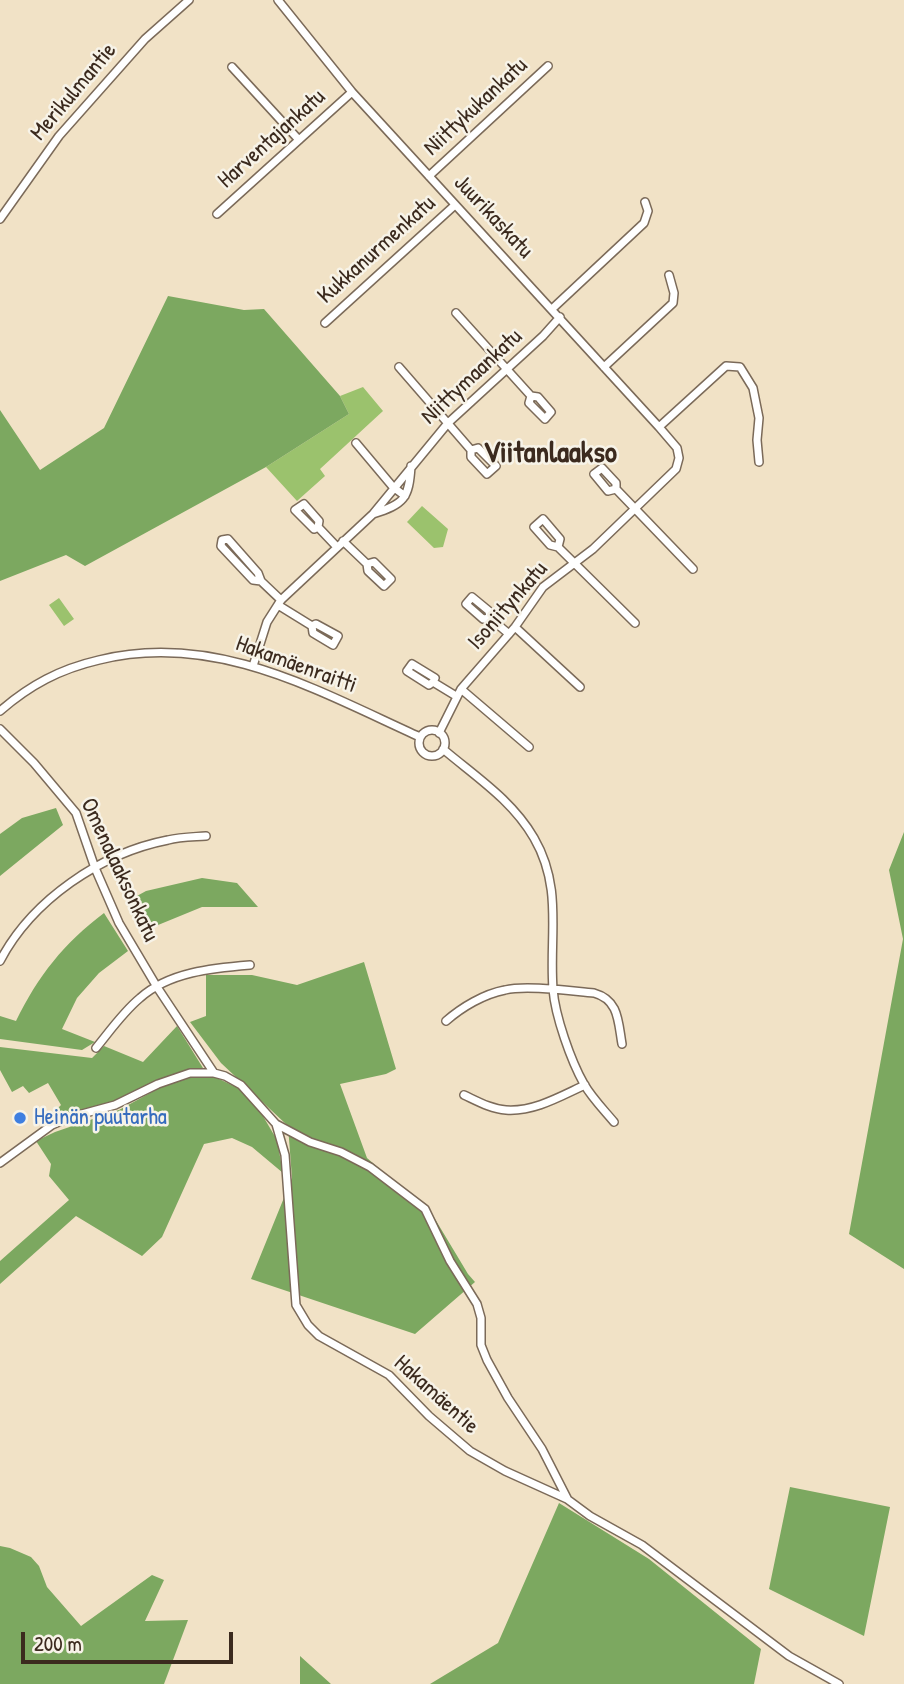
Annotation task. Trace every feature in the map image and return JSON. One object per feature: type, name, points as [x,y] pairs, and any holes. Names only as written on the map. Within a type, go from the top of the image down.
[{"type":"street","name":"Merikulmantie","points":[[0,219],[59,136],[145,38],[189,0]]},
{"type":"street","name":"Juurikaskatu","points":[[278,0],[352,92],[659,427],[677,448],[680,458]]},
{"type":"street","name":"Niittykukankatu","points":[[429,176],[548,66]]},
{"type":"street","points":[[232,67],[299,140]]},
{"type":"street","name":"Harventajankatu","points":[[217,214],[352,92]]},
{"type":"street","points":[[552,309],[645,223],[648,211],[645,202]]},
{"type":"street","name":"Kukkanurmenkatu","points":[[325,323],[455,205]]},
{"type":"street","points":[[604,367],[673,303],[674,293],[669,275]]},
{"type":"street","points":[[456,313],[531,396]]},
{"type":"street","name":"Niittymaankatu","points":[[253,666],[267,622],[279,602],[373,514],[448,423],[560,317]]},
{"type":"street","points":[[659,427],[726,366],[740,367],[753,388],[759,418],[759,462]]},
{"type":"street","points":[[399,367],[471,450]]},
{"type":"street","points":[[356,443],[393,487],[405,496]]},
{"type":"street","name":"Isoniitynkatu","points":[[439,733],[458,692],[515,627],[543,587],[593,549],[676,470],[680,458]]},
{"type":"street","name":"Niittymaankatu","points":[[373,514],[400,504],[410,481],[411,466]]},
{"type":"street","points":[[616,489],[693,569]]},
{"type":"street","points":[[318,527],[337,547]]},
{"type":"street","points":[[261,581],[253,580],[236,563],[221,546],[222,540],[228,539],[279,602],[312,626]]},
{"type":"street","points":[[343,541],[368,564]]},
{"type":"street","points":[[558,547],[635,623]]},
{"type":"street","points":[[236,563],[243,557]]},
{"type":"street","points":[[490,618],[509,634]]},
{"type":"street","points":[[515,627],[580,687]]},
{"type":"street","name":"Hakamäenraitti","points":[[0,711],[40,681],[75,667],[120,654],[149,651],[190,652],[253,666],[302,684],[420,737]]},
{"type":"street","points":[[433,682],[458,692],[529,747]]},
{"type":"street","name":"Omenalaaksonkatu","points":[[0,729],[34,762],[76,813],[95,868],[119,923],[157,987],[214,1073]]},
{"type":"street","points":[[427,731],[439,733],[444,740],[443,749],[434,756],[426,755],[420,749],[420,737],[427,731]]},
{"type":"street","points":[[443,749],[510,804],[534,839],[550,876],[555,910],[553,990],[566,1044],[585,1085],[614,1122]]},
{"type":"street","points":[[0,961],[35,912],[74,880],[133,849],[169,839],[206,836]]},
{"type":"street","points":[[96,1048],[141,996],[168,981],[205,969],[250,965]]},
{"type":"street","points":[[446,1021],[459,1010],[506,989],[594,993],[605,996],[616,1012],[622,1044]]},
{"type":"street","points":[[0,1163],[52,1125],[71,1117],[115,1105],[158,1084],[190,1073],[214,1073]]},
{"type":"street","name":"Hakamäentie","points":[[214,1073],[241,1085],[276,1124],[285,1155],[296,1305],[308,1325],[319,1336],[389,1375],[429,1416],[470,1451],[505,1471],[568,1499],[590,1517],[657,1556],[789,1656],[839,1684]]},
{"type":"street","points":[[464,1095],[491,1107],[506,1110],[533,1107],[585,1085]]},
{"type":"street","points":[[276,1124],[310,1142],[341,1152],[370,1167],[425,1209],[450,1261],[477,1304],[481,1318],[481,1345],[487,1360],[508,1398],[542,1449],[568,1499]]},
{"type":"green space","points":[[168,296],[244,310],[264,309],[340,396],[349,414],[266,467],[85,566],[66,555],[0,581],[0,410],[40,470],[104,428]]},
{"type":"green space","points":[[363,387],[383,411],[320,469],[325,476],[297,501],[266,467],[349,414],[340,396]]},
{"type":"green space","points":[[422,506],[448,529],[443,547],[434,548],[407,522]]},
{"type":"green space","points":[[59,598],[74,619],[64,626],[49,605]]},
{"type":"green space","points":[[56,808],[63,825],[0,876],[0,834],[22,818]]},
{"type":"green space","points":[[904,832],[904,1269],[849,1234],[903,939],[889,870]]},
{"type":"green space","points":[[202,878],[237,883],[258,907],[202,907],[141,932],[126,902],[146,891]]},
{"type":"green space","points":[[104,913],[128,951],[99,973],[77,998],[62,1029],[95,1042],[82,1050],[0,1039],[0,1016],[16,1021],[33,989],[53,961],[76,936]]},
{"type":"green space","points":[[364,962],[396,1069],[386,1074],[340,1084],[367,1158],[432,1214],[475,1282],[415,1334],[251,1279],[292,1178],[288,1126],[221,1063],[190,1022],[206,1016],[206,975],[252,975],[297,985]]},
{"type":"green space","points":[[177,1026],[203,1068],[189,1069],[113,1102],[56,1120],[53,1113],[61,1105],[48,1083],[29,1093],[23,1086],[12,1092],[0,1070],[0,1047],[92,1058],[104,1046],[143,1062]]},
{"type":"green space","points":[[193,1077],[215,1077],[238,1088],[260,1111],[277,1140],[283,1173],[252,1147],[232,1138],[204,1144],[162,1237],[142,1256],[76,1216],[0,1284],[0,1261],[69,1200],[49,1176],[51,1164],[36,1141],[119,1110],[161,1087]]},
{"type":"green space","points":[[790,1487],[890,1507],[864,1636],[769,1589]]},
{"type":"green space","points":[[559,1503],[649,1559],[761,1649],[754,1684],[430,1684],[498,1643]]},
{"type":"green space","points":[[0,1546],[31,1557],[39,1566],[47,1587],[81,1626],[152,1575],[164,1580],[145,1621],[188,1620],[164,1684],[0,1684]]},
{"type":"green space","points":[[300,1656],[331,1684],[300,1684]]},
{"type":"place","name":"Heinän puutarha","points":[[20,1118]]},
{"type":"district","name":"Viitanlaakso","points":[[550,454]]}]
